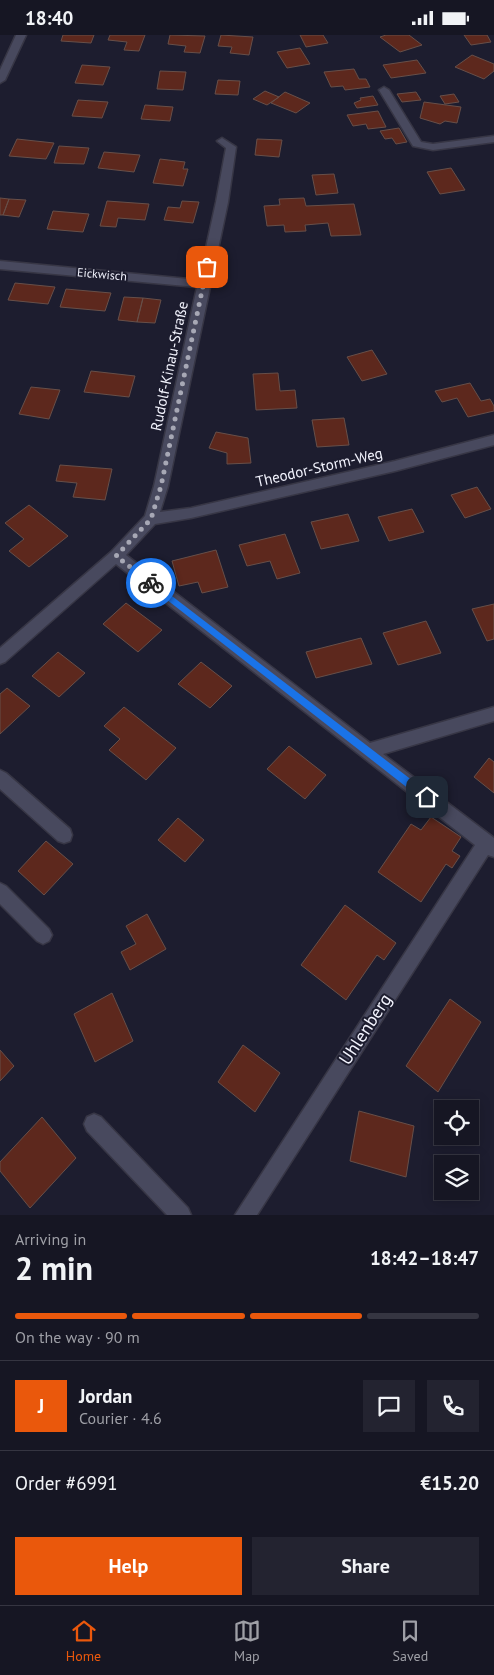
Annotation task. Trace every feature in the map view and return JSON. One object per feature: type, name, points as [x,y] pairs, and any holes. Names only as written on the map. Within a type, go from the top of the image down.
[{"type":"street","points":[[0,81],[21,35]]},
{"type":"street","points":[[384,90],[417,145],[433,147],[494,139]]},
{"type":"street","name":"Rudolf-Kinau-Straße","points":[[151,519],[161,486],[222,202],[231,147],[222,141]]},
{"type":"street","name":"Eickwisch","points":[[0,265],[203,284]]},
{"type":"street","name":"Theodor-Storm-Weg","points":[[151,519],[191,513],[395,466],[494,440]]},
{"type":"street","points":[[0,657],[116,556],[151,519]]},
{"type":"street","name":"Uhlenberg","points":[[116,556],[490,846],[244,1215]]},
{"type":"street","points":[[367,751],[494,714]]},
{"type":"street","points":[[0,778],[64,835]]},
{"type":"street","points":[[0,892],[43,935]]},
{"type":"street","points":[[94,1124],[182,1215]]},
{"type":"building","points":[[63,35],[94,35],[91,43],[61,41]]},
{"type":"building","points":[[110,35],[145,35],[139,51],[124,50],[127,42],[108,40]]},
{"type":"building","points":[[170,35],[205,36],[200,53],[184,52],[186,46],[168,44]]},
{"type":"building","points":[[221,35],[253,37],[249,55],[230,53],[232,47],[218,46]]},
{"type":"building","points":[[300,35],[323,35],[328,43],[306,47]]},
{"type":"building","points":[[386,35],[409,35],[422,45],[400,52],[380,37]]},
{"type":"building","points":[[464,35],[487,35],[491,42],[471,45]]},
{"type":"building","points":[[300,48],[310,64],[287,68],[277,52]]},
{"type":"building","points":[[472,55],[494,64],[494,71],[484,79],[455,67]]},
{"type":"building","points":[[417,60],[426,73],[391,78],[383,65]]},
{"type":"building","points":[[82,65],[110,67],[103,85],[75,83]]},
{"type":"building","points":[[354,69],[359,79],[366,79],[370,87],[345,90],[343,86],[331,87],[324,72]]},
{"type":"building","points":[[160,71],[186,72],[183,90],[157,89]]},
{"type":"building","points":[[218,80],[240,81],[238,95],[215,94]]},
{"type":"building","points":[[265,91],[279,97],[267,105],[253,99]]},
{"type":"building","points":[[285,92],[310,103],[296,113],[271,103]]},
{"type":"building","points":[[416,92],[421,100],[402,102],[397,94]]},
{"type":"building","points":[[454,94],[459,102],[445,104],[440,96]]},
{"type":"building","points":[[373,96],[378,105],[357,108],[354,103],[361,100],[360,98]]},
{"type":"building","points":[[78,100],[108,102],[102,118],[72,116]]},
{"type":"building","points":[[424,102],[461,107],[457,123],[445,121],[440,124],[420,118]]},
{"type":"building","points":[[145,105],[173,107],[170,121],[141,119]]},
{"type":"building","points":[[378,111],[386,127],[368,129],[366,124],[353,126],[347,115]]},
{"type":"building","points":[[399,128],[407,142],[396,144],[392,138],[385,139],[380,131]]},
{"type":"building","points":[[17,139],[54,143],[46,159],[9,156]]},
{"type":"building","points":[[257,139],[282,140],[279,157],[255,155]]},
{"type":"building","points":[[59,146],[89,148],[84,164],[54,163]]},
{"type":"building","points":[[104,152],[140,155],[134,172],[98,168]]},
{"type":"building","points":[[160,159],[185,162],[183,169],[188,169],[183,186],[153,183]]},
{"type":"building","points":[[451,168],[465,190],[440,194],[427,172]]},
{"type":"building","points":[[334,174],[338,193],[316,195],[312,175]]},
{"type":"building","points":[[0,198],[9,199],[3,215],[0,215]]},
{"type":"building","points":[[304,198],[306,206],[354,204],[361,235],[331,236],[328,223],[305,225],[306,231],[285,232],[284,225],[267,226],[264,206],[280,205],[279,199]]},
{"type":"building","points":[[9,199],[26,200],[19,217],[3,215]]},
{"type":"building","points":[[107,201],[149,204],[145,220],[118,218],[116,227],[100,226]]},
{"type":"building","points":[[182,201],[199,202],[193,223],[164,220],[168,207],[180,208]]},
{"type":"building","points":[[53,211],[89,214],[83,232],[47,229]]},
{"type":"building","points":[[15,283],[55,287],[48,304],[8,300]]},
{"type":"building","points":[[66,289],[111,293],[105,311],[60,307]]},
{"type":"building","points":[[124,297],[143,298],[137,322],[118,320]]},
{"type":"building","points":[[143,298],[161,300],[155,323],[137,322]]},
{"type":"building","points":[[372,350],[387,374],[362,381],[347,357]]},
{"type":"building","points":[[91,371],[135,376],[129,397],[84,392]]},
{"type":"building","points":[[278,373],[280,391],[295,390],[297,408],[256,410],[253,374]]},
{"type":"building","points":[[470,383],[481,401],[490,399],[494,406],[494,411],[468,417],[457,398],[442,402],[435,391]]},
{"type":"building","points":[[31,387],[60,390],[49,419],[19,414]]},
{"type":"building","points":[[344,418],[349,445],[317,447],[312,420]]},
{"type":"building","points":[[216,432],[248,438],[251,463],[227,464],[227,453],[209,448]]},
{"type":"building","points":[[60,465],[112,469],[105,500],[73,497],[77,483],[56,481]]},
{"type":"building","points":[[477,487],[491,509],[465,518],[451,495]]},
{"type":"building","points":[[29,505],[68,536],[29,567],[9,551],[24,539],[5,523]]},
{"type":"building","points":[[412,509],[424,532],[389,541],[378,517]]},
{"type":"building","points":[[348,514],[359,541],[321,549],[311,522]]},
{"type":"building","points":[[285,534],[300,573],[277,579],[270,561],[247,566],[239,545]]},
{"type":"building","points":[[216,550],[228,587],[202,593],[198,582],[179,586],[172,561]]},
{"type":"building","points":[[126,603],[162,630],[138,652],[103,624]]},
{"type":"building","points":[[494,604],[494,639],[487,641],[472,609]]},
{"type":"building","points":[[426,621],[441,653],[398,665],[383,633]]},
{"type":"building","points":[[361,638],[372,664],[316,678],[306,652]]},
{"type":"building","points":[[58,652],[85,673],[59,697],[32,676]]},
{"type":"building","points":[[201,662],[232,686],[210,708],[178,684]]},
{"type":"building","points":[[7,688],[30,706],[0,734],[0,694]]},
{"type":"building","points":[[124,707],[176,748],[146,780],[109,750],[120,739],[104,726]]},
{"type":"building","points":[[289,746],[326,775],[305,799],[267,769]]},
{"type":"building","points":[[489,758],[494,762],[494,793],[474,777]]},
{"type":"building","points":[[431,817],[461,837],[452,851],[460,856],[452,868],[446,864],[421,902],[378,872],[411,824],[421,830]]},
{"type":"building","points":[[178,818],[204,840],[185,862],[158,840]]},
{"type":"building","points":[[46,841],[73,864],[44,895],[18,871]]},
{"type":"building","points":[[345,905],[396,943],[384,960],[377,955],[346,1000],[301,965]]},
{"type":"building","points":[[147,914],[166,949],[130,970],[121,952],[136,944],[126,926]]},
{"type":"building","points":[[112,993],[133,1041],[95,1062],[74,1014]]},
{"type":"building","points":[[450,999],[481,1022],[438,1092],[406,1066]]},
{"type":"building","points":[[243,1045],[280,1073],[255,1112],[218,1082]]},
{"type":"building","points":[[0,1050],[14,1066],[0,1081]]},
{"type":"building","points":[[359,1111],[414,1126],[406,1177],[350,1161]]},
{"type":"building","points":[[42,1117],[76,1158],[30,1208],[0,1171],[0,1162]]},
{"type":"way so far","points":[[151,583],[116,556],[151,519],[161,486],[166,454],[207,267]]},
{"type":"route","points":[[151,583],[427,797]]}]
